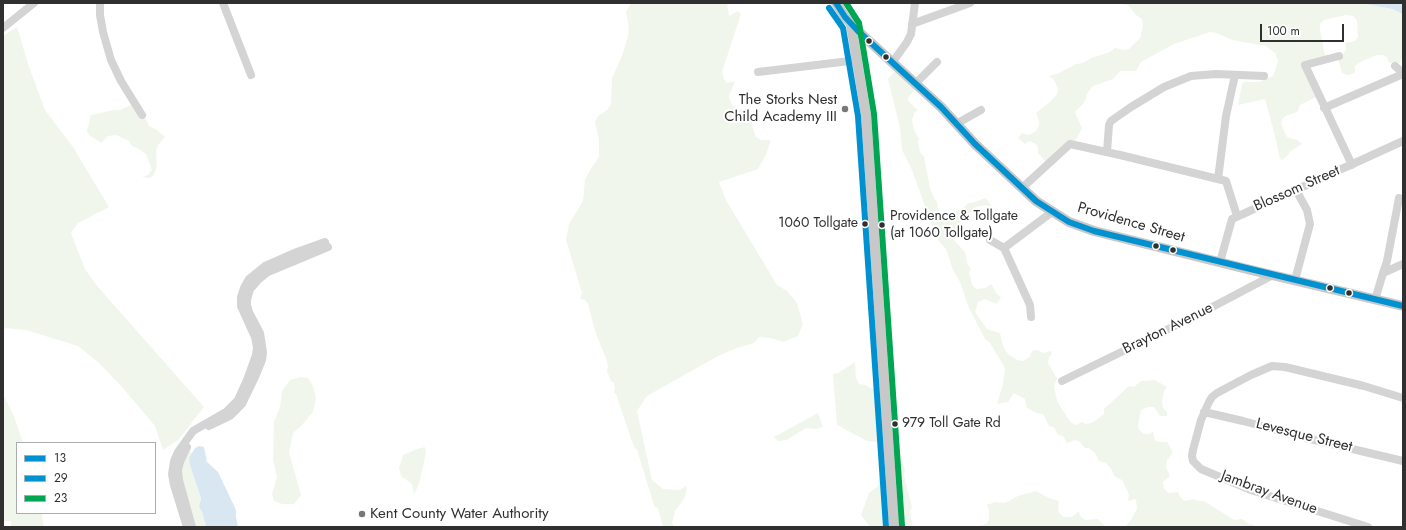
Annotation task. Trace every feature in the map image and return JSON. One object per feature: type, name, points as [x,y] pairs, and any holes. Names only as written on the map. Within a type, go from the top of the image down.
[{"type":"main road","name":"Providence Street","points":[[836,3],[851,24],[941,107],[975,144],[1036,201],[1052,212],[1079,226],[1403,306]]},
{"type":"main road","points":[[851,24],[866,114],[894,527]]},
{"type":"street","points":[[3,28],[34,3]]},
{"type":"street","points":[[100,3],[100,15],[103,32],[111,60],[120,81],[142,115]]},
{"type":"street","points":[[223,3],[251,75]]},
{"type":"street","points":[[892,63],[907,42],[912,24],[915,3]]},
{"type":"street","points":[[912,24],[970,3]]},
{"type":"street","points":[[1339,56],[1305,65],[1352,165]]},
{"type":"street","points":[[758,72],[858,60]]},
{"type":"street","points":[[915,84],[938,62]]},
{"type":"street","points":[[1324,108],[1403,73],[1396,66]]},
{"type":"street","points":[[1107,152],[1111,121],[1116,116],[1150,95],[1180,80],[1191,76],[1216,74],[1264,76]]},
{"type":"street","points":[[1218,179],[1226,116],[1235,75]]},
{"type":"street","points":[[956,124],[981,110]]},
{"type":"street","name":"Blossom Street","points":[[1220,262],[1232,219],[1403,141]]},
{"type":"street","points":[[1022,188],[1070,144],[1226,181],[1237,216]]},
{"type":"street","points":[[1295,280],[1310,224],[1307,210],[1296,190]]},
{"type":"street","points":[[1375,300],[1387,261],[1399,198]]},
{"type":"street","points":[[1004,248],[1052,212]]},
{"type":"street","points":[[990,240],[1004,248],[1030,305],[1031,317]]},
{"type":"street","points":[[187,527],[174,485],[172,474],[174,461],[178,452],[193,431],[226,412],[238,400],[248,380],[257,347],[256,337],[241,306],[241,297],[244,288],[250,279],[265,266],[297,252],[327,245],[268,272],[250,289],[247,305],[260,333],[263,352],[262,360],[242,404],[230,416],[197,434],[184,452],[178,470],[179,480],[192,527]]},
{"type":"street","points":[[1383,273],[1403,264]]},
{"type":"street","name":"Brayton Avenue","points":[[1062,381],[1201,313],[1273,275]]},
{"type":"street","points":[[1204,412],[1210,399],[1217,393],[1272,366],[1285,367],[1364,386],[1403,398]]},
{"type":"street","name":"Levesque Street","points":[[1204,412],[1403,461]]},
{"type":"street","name":"Jambray Avenue","points":[[1204,412],[1193,450],[1193,459],[1195,464],[1202,469],[1251,490],[1368,527]]},
{"type":"shaded area","points":[[631,3],[727,3],[729,16],[738,11],[741,14],[722,72],[727,83],[735,81],[729,96],[732,105],[738,109],[749,111],[756,137],[761,140],[771,140],[766,155],[758,169],[719,182],[726,200],[777,285],[787,291],[797,303],[803,324],[798,336],[783,342],[771,338],[759,337],[754,343],[718,356],[647,396],[637,411],[652,480],[663,489],[679,490],[687,486],[684,499],[675,511],[672,523],[674,527],[663,527],[658,508],[655,507],[653,502],[637,450],[634,447],[616,394],[614,393],[614,383],[611,381],[607,371],[607,361],[596,334],[588,304],[585,300],[580,299],[582,293],[566,240],[569,224],[583,201],[585,180],[599,157],[599,139],[595,122],[598,116],[607,110],[611,104],[612,78],[622,56],[628,36],[629,27],[626,12]]},
{"type":"shaded area","points":[[1117,3],[1360,3],[1392,9],[1403,14],[1403,58],[1401,63],[1389,63],[1387,57],[1377,55],[1362,61],[1355,66],[1355,73],[1347,75],[1342,73],[1338,59],[1341,58],[1346,49],[1345,43],[1355,41],[1358,37],[1357,20],[1353,16],[1346,15],[1324,20],[1320,24],[1320,30],[1326,61],[1308,65],[1318,96],[1300,105],[1297,112],[1285,116],[1282,120],[1281,124],[1287,137],[1297,140],[1302,144],[1291,151],[1282,160],[1280,159],[1265,99],[1238,105],[1242,84],[1245,82],[1259,82],[1273,76],[1278,61],[1275,53],[1266,46],[1232,40],[1217,33],[1210,32],[1174,44],[1141,62],[1136,71],[1120,71],[1113,79],[1093,86],[1088,92],[1084,103],[1075,112],[1082,128],[1074,144],[1047,163],[1038,153],[1036,144],[1029,141],[1025,144],[1018,138],[1022,133],[1029,135],[1036,131],[1039,121],[1036,113],[1057,94],[1058,89],[1054,80],[1049,76],[1059,73],[1076,64],[1083,63],[1091,58],[1110,52],[1115,48],[1123,50],[1129,49],[1140,38],[1143,26],[1142,19],[1136,15],[1128,5]]},
{"type":"shaded area","points":[[1360,3],[1403,3],[1403,14],[1392,9]]},
{"type":"shaded area","points":[[17,27],[29,67],[45,110],[73,147],[109,207],[78,223],[71,233],[85,269],[98,287],[204,407],[178,440],[163,450],[155,426],[122,387],[99,363],[78,346],[26,330],[6,328],[3,330],[3,36]]},
{"type":"shaded area","points":[[897,69],[916,88],[908,98],[908,101],[918,110],[914,113],[912,120],[914,130],[919,139],[918,142],[920,152],[924,157],[930,188],[937,202],[938,209],[945,216],[963,208],[968,203],[986,198],[992,207],[986,205],[976,207],[958,224],[952,238],[965,252],[967,263],[971,269],[969,273],[972,285],[976,289],[985,288],[991,284],[997,294],[1001,297],[997,304],[985,299],[978,302],[975,312],[987,329],[1000,333],[1003,346],[1008,354],[1017,360],[1023,361],[1030,357],[1032,351],[1037,350],[1043,353],[1051,351],[1052,354],[1049,357],[1048,363],[1057,379],[1054,386],[1057,401],[1071,423],[1076,425],[1082,422],[1086,424],[1092,423],[1104,414],[1104,409],[1129,386],[1134,387],[1141,381],[1155,380],[1167,387],[1164,391],[1162,402],[1163,408],[1167,412],[1167,416],[1160,416],[1154,407],[1148,407],[1141,410],[1138,425],[1139,430],[1144,434],[1153,432],[1156,441],[1167,442],[1172,450],[1172,454],[1167,460],[1166,467],[1170,476],[1163,482],[1164,489],[1169,493],[1178,492],[1180,497],[1185,501],[1194,499],[1204,501],[1234,520],[1242,519],[1255,527],[1125,527],[1137,509],[1136,499],[1128,501],[1129,495],[1125,485],[1122,480],[1114,476],[1112,470],[1106,463],[1099,461],[1095,453],[1089,448],[1085,448],[1080,442],[1075,440],[1067,443],[1063,436],[1058,435],[1054,427],[1049,426],[1043,414],[1036,413],[1026,407],[1025,399],[1014,393],[1008,402],[997,404],[1003,384],[1005,368],[990,343],[985,339],[969,308],[946,249],[937,239],[912,170],[902,150],[900,128],[888,79]]},
{"type":"shaded area","points":[[134,103],[145,117],[149,126],[157,130],[165,137],[158,145],[156,151],[157,166],[154,175],[149,178],[142,177],[148,175],[152,170],[146,154],[132,146],[129,141],[116,135],[108,136],[101,143],[89,135],[87,131],[91,115],[121,110]]},
{"type":"shaded area","points":[[855,362],[856,378],[859,384],[866,385],[872,389],[883,388],[887,440],[875,442],[867,441],[837,425],[833,374],[838,373]]},
{"type":"shaded area","points":[[301,377],[308,378],[313,386],[316,398],[313,412],[293,433],[289,452],[301,495],[294,504],[282,504],[274,501],[272,494],[277,477],[273,460],[274,422],[280,407],[282,391],[290,380]]},
{"type":"shaded area","points":[[3,394],[14,416],[23,442],[16,442],[16,514],[43,514],[44,527],[11,527],[11,521],[3,521]]},
{"type":"shaded area","points":[[818,413],[823,427],[815,429],[806,428],[787,440],[778,441],[774,437]]},
{"type":"shaded area","points":[[199,446],[204,447],[207,462],[218,472],[236,510],[238,527],[206,526],[199,507],[201,498],[189,458],[195,448]]},
{"type":"shaded area","points":[[425,447],[426,453],[419,484],[414,494],[412,484],[401,476],[399,468],[403,455]]},
{"type":"shaded area","points":[[184,448],[192,453],[189,458],[201,495],[199,507],[207,527],[187,527],[183,514],[181,451]]},
{"type":"shaded area","points":[[888,455],[901,455],[905,470],[904,475],[912,507],[910,511],[913,527],[870,527],[861,515],[869,493],[877,487],[880,476],[889,478]]},
{"type":"shaded area","points":[[1036,491],[1049,498],[1059,501],[1058,511],[1063,517],[1072,517],[1079,511],[1080,516],[1085,520],[1098,519],[1106,527],[976,527],[986,524],[989,520],[989,510],[987,505],[995,502],[1005,503],[1018,496]]},
{"type":"transit line","name":"13","points":[[836,3],[845,17],[858,31],[941,107],[975,144],[1036,201],[1069,222],[1094,231],[1403,306]]},
{"type":"transit line","name":"23","points":[[846,3],[859,23],[874,114],[902,526]]},
{"type":"transit line","name":"29","points":[[829,8],[843,28],[858,116],[886,527]]},
{"type":"place","name":"The Storks Nest Child Academy III","points":[[845,109]]},
{"type":"place","name":"1060 Tollgate","points":[[865,224]]},
{"type":"place","name":"Providence & Tollgate (at 1060 Tollgate)","points":[[882,225]]},
{"type":"place","name":"979 Toll Gate Rd","points":[[895,424]]},
{"type":"place","name":"Kent County Water Authority","points":[[362,514]]}]
